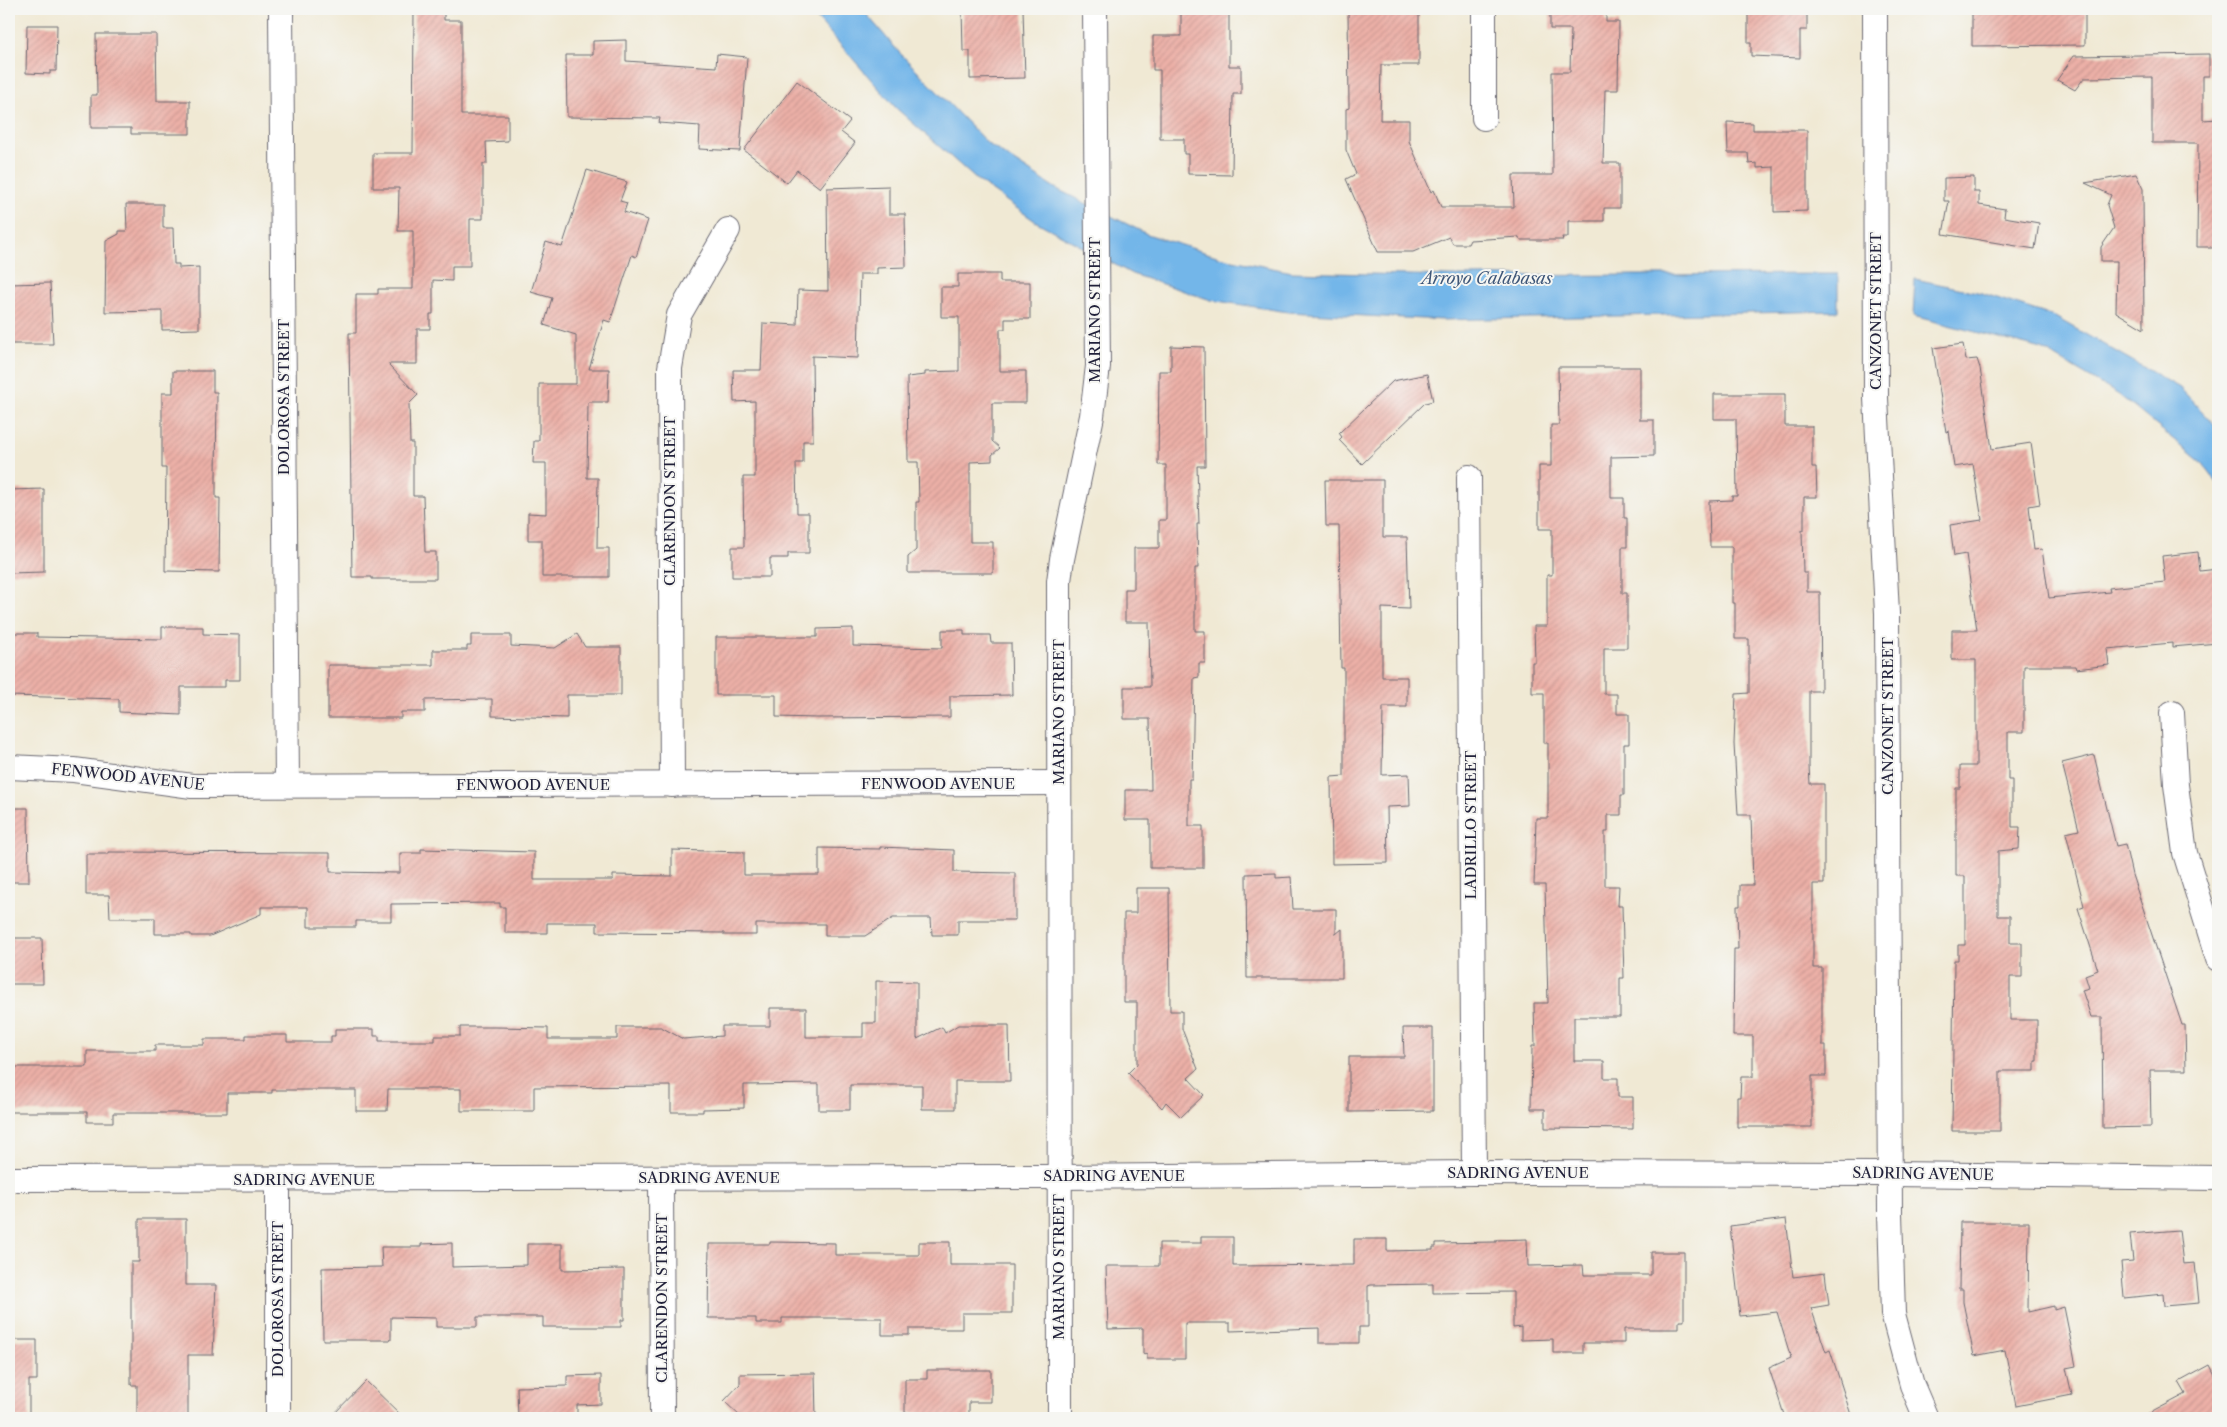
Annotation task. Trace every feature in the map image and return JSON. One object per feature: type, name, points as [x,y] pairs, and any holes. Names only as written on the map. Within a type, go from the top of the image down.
[{"type":"street","name":"DOLOROSA STREET","points":[[281,9],[287,784]]},
{"type":"street","name":"MARIANO STREET","points":[[1060,1418],[1058,783],[1060,581],[1062,559],[1092,416],[1098,366],[1095,197],[1095,9]]},
{"type":"street","points":[[1484,9],[1484,118]]},
{"type":"street","name":"CANZONET STREET","points":[[1875,9],[1876,398],[1887,613],[1890,1174],[1893,1314],[1912,1386],[1926,1418]]},
{"type":"street","name":"CLARENDON STREET","points":[[672,785],[670,368],[679,315],[728,230]]},
{"type":"street","name":"LADRILLO STREET","points":[[1469,478],[1474,1173]]},
{"type":"street","points":[[2172,713],[2176,785],[2184,853],[2218,959]]},
{"type":"street","name":"FENWOOD AVENUE","points":[[9,767],[74,770],[192,786],[287,784],[1058,783]]},
{"type":"street","name":"SADRING AVENUE","points":[[9,1179],[278,1180],[1058,1177],[1474,1173],[1890,1174],[2218,1178]]},
{"type":"street","name":"CLARENDON STREET","points":[[661,1178],[662,1418]]},
{"type":"street","name":"DOLOROSA STREET","points":[[278,1180],[278,1418]]},
{"type":"water","name":"Arroyo Calabasas","points":[[809,9],[862,9],[898,51],[988,144],[1055,188],[1147,234],[1223,258],[1292,272],[1449,276],[1838,274],[1838,311],[1443,320],[1288,312],[1211,300],[1132,274],[1035,221],[978,181],[896,108]]},
{"type":"water","points":[[1915,279],[1982,293],[2055,317],[2180,388],[2218,428],[2218,484],[2201,462],[2119,395],[2042,349],[1913,316]]},
{"type":"building","points":[[414,9],[444,9],[444,20],[461,20],[461,115],[508,115],[508,141],[486,142],[487,164],[483,164],[483,219],[470,219],[470,266],[452,266],[452,281],[433,280],[433,314],[430,314],[430,329],[417,329],[417,364],[388,364],[418,395],[409,404],[410,443],[413,443],[413,496],[423,496],[425,552],[436,552],[436,579],[372,579],[372,577],[352,577],[349,333],[356,333],[356,294],[378,294],[378,289],[413,289],[413,231],[398,231],[399,188],[373,188],[373,153],[413,153]]},
{"type":"building","points":[[962,9],[1023,9],[1025,78],[970,79],[970,51],[963,51]]},
{"type":"building","points":[[1181,9],[1229,9],[1229,66],[1241,66],[1241,94],[1233,94],[1232,175],[1188,174],[1188,154],[1184,154],[1184,139],[1160,139],[1160,70],[1153,70],[1153,36],[1181,36]]},
{"type":"building","points":[[1348,9],[1406,9],[1406,11],[1419,11],[1419,65],[1381,65],[1380,120],[1409,120],[1409,141],[1431,192],[1434,190],[1441,207],[1514,207],[1513,175],[1553,175],[1552,72],[1570,72],[1571,29],[1550,29],[1550,9],[1606,9],[1606,22],[1619,22],[1618,90],[1605,90],[1603,163],[1620,163],[1620,208],[1604,208],[1604,221],[1568,221],[1568,237],[1562,237],[1563,240],[1520,240],[1519,237],[1470,240],[1468,244],[1453,244],[1449,237],[1413,252],[1378,252],[1346,179],[1356,174],[1346,150],[1346,109],[1349,108]]},
{"type":"building","points":[[1748,9],[1807,9],[1807,30],[1800,30],[1800,58],[1751,56],[1751,43],[1748,43]]},
{"type":"building","points":[[1972,9],[2085,9],[2085,45],[1972,46]]},
{"type":"building","points":[[27,25],[57,25],[56,71],[50,71],[50,74],[26,73]]},
{"type":"building","points":[[96,34],[156,34],[157,101],[190,101],[190,134],[131,134],[131,128],[91,128],[91,95],[97,95]]},
{"type":"building","points":[[626,40],[626,61],[716,67],[717,54],[747,57],[740,151],[699,149],[700,126],[659,123],[660,118],[567,117],[566,55],[593,55],[593,41]]},
{"type":"building","points":[[2209,54],[2209,76],[2203,76],[2203,120],[2218,119],[2218,247],[2197,247],[2198,143],[2152,143],[2152,77],[2084,78],[2075,90],[2057,80],[2074,56]]},
{"type":"building","points":[[797,81],[850,121],[841,132],[855,143],[820,188],[797,170],[787,183],[744,150]]},
{"type":"building","points":[[1727,122],[1753,123],[1753,130],[1807,130],[1807,211],[1774,212],[1774,167],[1757,168],[1757,163],[1749,164],[1748,153],[1728,153]]},
{"type":"building","points":[[587,170],[627,182],[620,201],[627,203],[624,212],[648,220],[636,257],[632,255],[610,322],[604,320],[589,369],[609,369],[608,402],[588,402],[587,478],[598,478],[597,548],[609,548],[609,577],[542,577],[542,540],[528,540],[528,513],[546,514],[546,463],[533,463],[534,441],[539,441],[539,384],[576,384],[576,335],[544,325],[552,298],[531,292],[546,242],[562,247]]},
{"type":"building","points":[[2136,174],[2143,189],[2144,329],[2116,312],[2117,261],[2101,261],[2101,247],[2114,228],[2107,205],[2111,195],[2085,183]]},
{"type":"building","points":[[1974,177],[1974,192],[1979,192],[1979,205],[2005,209],[2004,217],[2039,223],[2035,249],[1943,234],[1949,201],[1944,201],[1944,178]]},
{"type":"building","points":[[889,186],[889,214],[905,214],[906,267],[877,268],[877,274],[860,274],[858,358],[812,356],[813,441],[803,441],[803,463],[796,463],[797,513],[809,513],[809,553],[788,553],[788,558],[770,558],[770,577],[732,577],[732,547],[744,547],[743,477],[755,477],[755,401],[734,402],[733,370],[761,370],[763,323],[797,325],[798,290],[828,291],[827,188]]},
{"type":"building","points":[[126,204],[163,204],[163,228],[173,228],[174,264],[179,264],[179,268],[199,267],[199,329],[162,330],[162,311],[105,312],[106,241],[119,234],[119,231],[127,231]]},
{"type":"building","points":[[958,274],[1000,274],[1000,282],[1030,282],[1030,319],[1005,319],[1005,329],[1000,329],[1000,371],[1026,371],[1026,403],[992,403],[992,441],[1000,448],[992,455],[992,461],[970,462],[970,542],[993,542],[993,573],[908,573],[908,557],[916,550],[916,502],[919,502],[918,462],[908,462],[907,377],[925,375],[925,372],[959,371],[959,317],[941,317],[941,287],[958,287]]},
{"type":"building","points":[[50,283],[53,344],[10,344],[9,284]]},
{"type":"building","points":[[1963,344],[1966,360],[1977,359],[1980,368],[1992,449],[2031,443],[2040,504],[2029,506],[2034,550],[2042,549],[2049,598],[2110,592],[2109,588],[2165,582],[2162,556],[2198,552],[2200,571],[2218,569],[2218,643],[2172,647],[2172,643],[2107,649],[2109,665],[2076,669],[2075,666],[2024,666],[2024,732],[2008,732],[2008,780],[2012,780],[2012,827],[2020,827],[2019,849],[1998,851],[1998,916],[2010,916],[2010,943],[2022,943],[2022,977],[2010,977],[2010,1020],[2037,1020],[2037,1061],[2035,1061],[2035,1071],[2000,1071],[2000,1131],[1952,1131],[1954,960],[1958,960],[1958,945],[1965,945],[1965,876],[1956,876],[1956,788],[1960,788],[1960,766],[1976,766],[1976,660],[1952,660],[1952,630],[1977,630],[1966,554],[1954,556],[1950,525],[1982,520],[1973,464],[1954,467],[1949,431],[1946,432],[1933,348]]},
{"type":"building","points":[[1171,346],[1204,347],[1205,466],[1197,466],[1199,524],[1197,524],[1198,568],[1195,568],[1195,631],[1205,631],[1205,663],[1199,663],[1199,677],[1194,678],[1192,779],[1189,779],[1189,826],[1203,826],[1203,868],[1150,868],[1150,820],[1125,820],[1125,790],[1151,790],[1150,719],[1124,719],[1124,687],[1150,687],[1149,622],[1125,622],[1125,589],[1134,589],[1134,548],[1159,548],[1159,520],[1166,520],[1166,465],[1158,465],[1159,371],[1171,371]]},
{"type":"building","points":[[1558,367],[1640,367],[1640,420],[1654,420],[1654,456],[1611,457],[1611,498],[1624,498],[1624,518],[1627,518],[1627,547],[1622,547],[1622,593],[1627,593],[1627,648],[1604,648],[1604,694],[1617,694],[1617,714],[1629,714],[1629,744],[1624,744],[1624,795],[1621,795],[1621,815],[1608,815],[1608,832],[1605,832],[1605,886],[1619,886],[1618,906],[1622,906],[1624,978],[1620,978],[1620,1017],[1574,1017],[1574,1061],[1604,1061],[1604,1078],[1618,1078],[1618,1097],[1633,1097],[1633,1129],[1545,1128],[1545,1109],[1531,1109],[1532,1046],[1535,1046],[1534,1003],[1548,1003],[1545,885],[1534,885],[1536,818],[1548,818],[1548,743],[1544,743],[1544,693],[1532,693],[1532,662],[1535,662],[1534,626],[1547,626],[1547,575],[1552,575],[1552,529],[1539,529],[1539,466],[1551,466],[1551,425],[1559,425]]},
{"type":"building","points":[[173,371],[213,371],[213,392],[217,392],[216,498],[220,498],[219,572],[165,571],[166,468],[162,468],[162,393],[173,393]]},
{"type":"building","points":[[1427,374],[1433,401],[1425,403],[1362,464],[1339,440],[1342,437],[1339,433],[1393,381]]},
{"type":"building","points":[[1714,394],[1785,394],[1785,426],[1812,426],[1812,467],[1816,467],[1817,497],[1804,497],[1804,530],[1802,530],[1803,573],[1807,573],[1807,592],[1820,592],[1821,691],[1809,691],[1809,766],[1810,784],[1824,784],[1824,884],[1813,884],[1813,968],[1822,968],[1822,1045],[1826,1045],[1826,1076],[1812,1076],[1812,1127],[1737,1127],[1737,1097],[1740,1097],[1741,1077],[1753,1077],[1753,1036],[1733,1036],[1734,949],[1738,949],[1737,906],[1740,906],[1740,885],[1753,885],[1751,815],[1738,815],[1734,744],[1736,694],[1749,693],[1749,639],[1735,639],[1735,603],[1732,603],[1732,547],[1710,547],[1709,501],[1732,500],[1732,496],[1737,496],[1736,419],[1714,419]]},
{"type":"building","points":[[1325,480],[1383,480],[1383,537],[1407,537],[1409,609],[1382,608],[1382,677],[1407,677],[1407,707],[1383,707],[1382,775],[1409,774],[1410,806],[1387,807],[1388,863],[1332,864],[1331,777],[1344,776],[1344,668],[1341,668],[1339,526],[1326,526]]},
{"type":"building","points":[[44,489],[44,572],[9,573],[9,490]]},
{"type":"building","points":[[162,627],[203,627],[203,634],[240,635],[240,680],[225,680],[225,687],[181,687],[181,715],[119,712],[119,699],[9,696],[9,633],[37,633],[37,637],[162,639]]},
{"type":"building","points":[[853,628],[853,646],[942,648],[942,630],[964,630],[964,635],[990,635],[991,643],[1011,643],[1012,695],[950,696],[950,717],[817,718],[776,717],[776,695],[716,695],[716,637],[817,637],[817,629]]},
{"type":"building","points":[[577,634],[585,647],[621,647],[621,695],[567,695],[567,718],[492,716],[492,699],[425,700],[425,712],[401,712],[401,718],[328,718],[328,665],[433,665],[433,650],[467,650],[467,646],[471,646],[471,635],[511,635],[511,646],[555,648]]},
{"type":"building","points":[[2094,755],[2116,846],[2125,844],[2132,875],[2182,1025],[2185,1025],[2186,1070],[2150,1070],[2151,1127],[2103,1128],[2102,1017],[2091,1017],[2082,990],[2089,988],[2085,975],[2098,970],[2078,908],[2084,906],[2066,833],[2079,830],[2062,763]]},
{"type":"building","points":[[9,808],[28,808],[29,882],[9,882]]},
{"type":"building","points":[[880,847],[954,850],[954,872],[1015,873],[1015,920],[958,920],[958,935],[932,935],[931,918],[893,918],[865,936],[825,936],[825,924],[756,924],[756,935],[597,932],[597,923],[547,923],[547,933],[505,933],[505,907],[500,907],[500,903],[391,904],[391,921],[356,921],[356,927],[308,927],[308,907],[261,907],[261,914],[210,936],[191,936],[191,934],[155,934],[155,918],[110,918],[109,895],[86,895],[86,854],[108,854],[108,852],[330,853],[330,872],[400,873],[400,853],[421,853],[421,849],[534,852],[534,880],[613,880],[613,875],[672,876],[672,850],[744,852],[744,875],[819,875],[819,848],[880,849]]},
{"type":"building","points":[[1276,873],[1276,878],[1291,877],[1293,909],[1336,909],[1336,934],[1342,929],[1342,978],[1247,978],[1246,874]]},
{"type":"building","points":[[1136,888],[1169,888],[1170,1011],[1182,1011],[1182,1029],[1198,1069],[1188,1078],[1204,1095],[1181,1117],[1166,1102],[1162,1108],[1128,1073],[1137,1064],[1137,1002],[1124,1002],[1124,913],[1136,913]]},
{"type":"building","points":[[9,938],[42,938],[43,984],[9,984]]},
{"type":"building","points":[[876,981],[917,982],[917,1039],[942,1027],[945,1033],[958,1025],[1009,1025],[1010,1081],[955,1081],[955,1109],[922,1109],[922,1085],[850,1085],[850,1110],[819,1110],[819,1084],[744,1085],[744,1108],[703,1109],[703,1112],[671,1112],[671,1086],[534,1087],[534,1111],[461,1111],[461,1089],[388,1089],[387,1111],[356,1111],[356,1090],[272,1090],[272,1093],[227,1093],[227,1113],[113,1113],[113,1122],[87,1122],[87,1112],[9,1112],[9,1067],[87,1067],[87,1051],[155,1051],[155,1045],[204,1045],[204,1039],[246,1039],[246,1035],[287,1035],[287,1042],[331,1042],[331,1036],[335,1036],[335,1029],[374,1029],[374,1036],[379,1036],[379,1041],[435,1041],[435,1036],[460,1036],[460,1027],[496,1027],[548,1028],[548,1039],[617,1039],[617,1027],[661,1027],[683,1039],[722,1036],[722,1026],[770,1026],[770,1008],[806,1008],[806,1037],[863,1037],[863,1023],[876,1023]]},
{"type":"building","points":[[1403,1028],[1433,1028],[1433,1111],[1349,1112],[1349,1057],[1404,1057]]},
{"type":"building","points":[[139,1219],[186,1219],[186,1285],[216,1285],[213,1355],[188,1355],[188,1418],[137,1418],[137,1385],[131,1385],[131,1262],[139,1262]]},
{"type":"building","points":[[1786,1219],[1793,1277],[1825,1273],[1829,1305],[1811,1308],[1826,1352],[1830,1350],[1852,1418],[1785,1418],[1769,1368],[1791,1358],[1777,1312],[1740,1316],[1730,1226]]},
{"type":"building","points":[[1960,1222],[2029,1222],[2028,1312],[2054,1306],[2054,1310],[2064,1307],[2076,1366],[2066,1368],[2072,1395],[2016,1406],[2005,1350],[1974,1356],[1963,1302],[1963,1289],[1959,1289]]},
{"type":"building","points":[[2179,1230],[2183,1264],[2195,1263],[2199,1303],[2164,1306],[2163,1294],[2124,1298],[2121,1262],[2133,1261],[2130,1234]]},
{"type":"building","points":[[1201,1237],[1233,1237],[1233,1266],[1354,1265],[1354,1239],[1387,1239],[1387,1251],[1433,1250],[1433,1247],[1436,1247],[1436,1243],[1496,1242],[1496,1240],[1527,1239],[1528,1266],[1583,1265],[1584,1275],[1651,1275],[1651,1252],[1684,1252],[1684,1321],[1679,1321],[1679,1329],[1624,1329],[1624,1343],[1583,1343],[1583,1353],[1553,1353],[1553,1339],[1521,1340],[1521,1327],[1513,1328],[1513,1292],[1433,1293],[1433,1284],[1371,1285],[1368,1286],[1368,1327],[1359,1327],[1359,1343],[1319,1343],[1319,1328],[1230,1331],[1230,1323],[1185,1323],[1185,1359],[1147,1359],[1147,1353],[1143,1354],[1143,1328],[1108,1329],[1106,1266],[1159,1266],[1159,1243],[1201,1243]]},
{"type":"building","points":[[770,1242],[835,1243],[835,1255],[919,1255],[919,1242],[950,1242],[950,1265],[1012,1265],[1012,1313],[962,1313],[962,1329],[909,1329],[909,1335],[882,1335],[882,1318],[782,1318],[782,1323],[756,1323],[756,1318],[708,1318],[709,1244],[770,1244]]},
{"type":"building","points":[[452,1243],[452,1267],[527,1265],[527,1244],[562,1244],[562,1270],[624,1269],[624,1320],[621,1320],[621,1327],[543,1327],[543,1317],[477,1317],[477,1327],[436,1327],[436,1318],[391,1317],[391,1340],[323,1340],[322,1268],[382,1267],[381,1247],[421,1247],[421,1244]]},
{"type":"building","points":[[9,1340],[37,1340],[37,1380],[29,1380],[29,1418],[9,1418]]},
{"type":"building","points":[[2210,1365],[2218,1381],[2218,1418],[2141,1418],[2186,1394],[2179,1382]]},
{"type":"building","points":[[927,1370],[991,1370],[991,1402],[969,1402],[969,1418],[921,1418],[921,1413],[905,1413],[905,1379],[927,1379]]},
{"type":"building","points":[[815,1373],[816,1418],[742,1418],[724,1401],[740,1384],[740,1374]]},
{"type":"building","points":[[601,1375],[601,1404],[577,1405],[577,1418],[518,1418],[517,1387],[567,1386],[567,1376]]},
{"type":"building","points":[[366,1381],[404,1418],[330,1418]]}]
